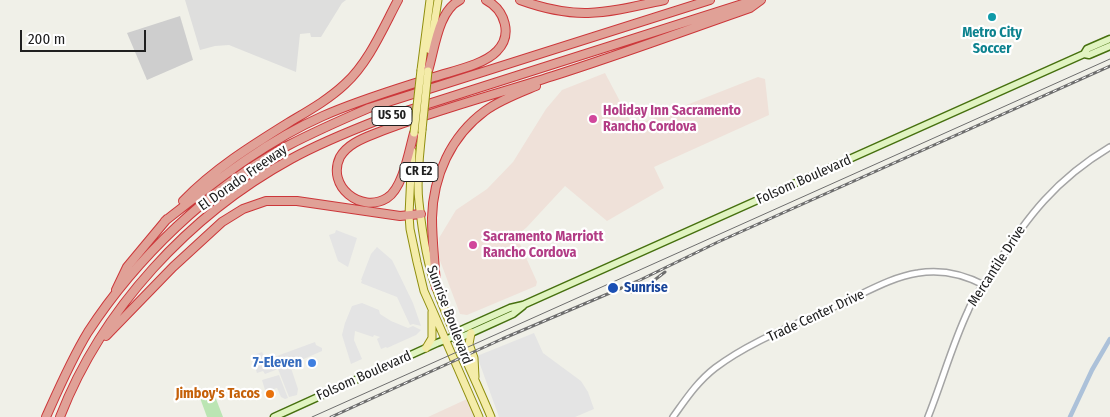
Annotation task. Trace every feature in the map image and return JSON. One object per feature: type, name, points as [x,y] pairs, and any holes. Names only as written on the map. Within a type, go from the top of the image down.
[{"type":"highway","points":[[111,301],[127,267],[189,195],[237,156],[321,103],[346,84],[371,51],[398,0]]},
{"type":"highway","points":[[424,70],[445,12],[452,4],[460,0]]},
{"type":"highway","points":[[165,221],[236,166],[283,136],[323,116],[369,98],[474,64],[494,54],[503,43],[506,28],[500,12],[492,3],[486,0]]},
{"type":"highway","points":[[520,0],[542,8],[578,14],[613,12],[664,0]]},
{"type":"highway","name":"El Dorado Freeway","points":[[46,417],[87,335],[141,264],[173,230],[208,200],[246,172],[285,147],[326,126],[369,108],[710,0]]},
{"type":"highway","name":"El Dorado Freeway","points":[[60,417],[97,344],[119,310],[149,273],[181,240],[215,210],[268,172],[331,138],[381,119],[755,0]]},
{"type":"highway","points":[[418,132],[399,184],[393,194],[379,201],[368,203],[357,200],[345,191],[338,178],[337,167],[344,151],[354,143],[374,134],[438,112],[587,65],[750,8],[761,0]]},
{"type":"highway","points":[[436,287],[432,218],[435,193],[441,169],[451,147],[466,128],[485,111],[510,97],[587,65]]},
{"type":"highway","points":[[97,344],[118,326],[173,267],[222,222],[243,209],[266,201],[297,201],[375,213],[421,214]]},
{"type":"main road","name":"Sunrise Boulevard","points":[[430,0],[409,215],[410,229],[424,291],[479,417]]},
{"type":"main road","name":"Sunrise Boulevard","points":[[424,70],[438,0]]},
{"type":"main road","name":"Folsom Boulevard","points":[[1084,54],[1087,49],[1110,38]]},
{"type":"main road","name":"Folsom Boulevard","points":[[456,336],[461,330],[510,308],[523,305],[1084,54],[1089,55],[1110,46]]},
{"type":"main road","name":"Sunrise Boulevard","points":[[418,132],[418,201],[426,250],[436,287],[491,417]]},
{"type":"main road","name":"Folsom Boulevard","points":[[274,417],[426,348],[456,336],[464,336],[471,333],[513,314],[523,305]]},
{"type":"main road","points":[[426,348],[432,338],[432,310]]},
{"type":"main road","points":[[471,333],[468,344],[474,358],[474,377]]},
{"type":"street","name":"Mercantile Drive","points":[[928,417],[969,308],[1018,231],[1045,198],[1083,164],[1110,147]]},
{"type":"street","name":"Trade Center Drive","points":[[673,417],[696,385],[711,371],[730,358],[763,340],[892,281],[917,273],[938,272],[964,276],[984,285]]},
{"type":"shaded area","points":[[185,0],[346,0],[342,3],[321,37],[311,37],[310,33],[300,34],[296,72],[229,45],[200,50]]},
{"type":"shaded area","points":[[180,16],[193,60],[147,80],[127,33]]},
{"type":"shaded area","points":[[605,73],[633,126],[758,77],[765,79],[769,115],[654,167],[664,188],[607,221],[565,186],[519,234],[520,244],[537,282],[536,286],[467,315],[460,314],[439,258],[439,238],[456,210],[487,189],[513,162],[546,109],[562,90]]},
{"type":"shaded area","points":[[336,230],[357,238],[348,267],[338,261],[329,235],[335,233]]},
{"type":"shaded area","points":[[377,247],[392,260],[413,303],[421,326],[410,325],[397,297],[361,283],[371,254]]},
{"type":"shaded area","points":[[362,303],[379,310],[380,314],[391,321],[408,328],[413,326],[421,330],[416,335],[381,349],[377,339],[380,337],[374,335],[373,337],[355,331],[354,340],[362,359],[351,364],[342,335],[352,306]]},
{"type":"shaded area","points":[[534,333],[543,353],[581,381],[588,392],[594,409],[575,417],[499,417],[477,356]]},
{"type":"shaded area","points":[[315,342],[316,345],[322,348],[322,351],[290,365],[298,389],[297,395],[289,397],[278,369],[265,374],[263,371],[257,373],[251,356],[262,352],[266,360]]},
{"type":"shaded area","points":[[279,375],[288,398],[285,399],[281,397],[277,388],[265,390],[262,380]]},
{"type":"shaded area","points":[[467,399],[475,417],[428,417]]},
{"type":"green space","points":[[213,391],[223,417],[207,417],[200,398]]},
{"type":"waterway","points":[[1070,417],[1092,370],[1110,339]]},
{"type":"tram line","points":[[312,417],[1110,59]]},
{"type":"railway","points":[[331,417],[502,339],[638,281],[718,242],[1110,66]]},
{"type":"railway","points":[[631,292],[648,285],[665,272]]},
{"type":"place","name":"Metro City Soccer","points":[[992,17]]},
{"type":"place","name":"Holiday Inn Sacramento Rancho Cordova","points":[[593,119]]},
{"type":"place","name":"Sacramento Marriott Rancho Cordova","points":[[473,245]]},
{"type":"place","name":"Sunrise","points":[[613,288]]},
{"type":"place","name":"7-Eleven","points":[[312,363]]},
{"type":"place","name":"Jimboy's Tacos","points":[[270,394]]}]
